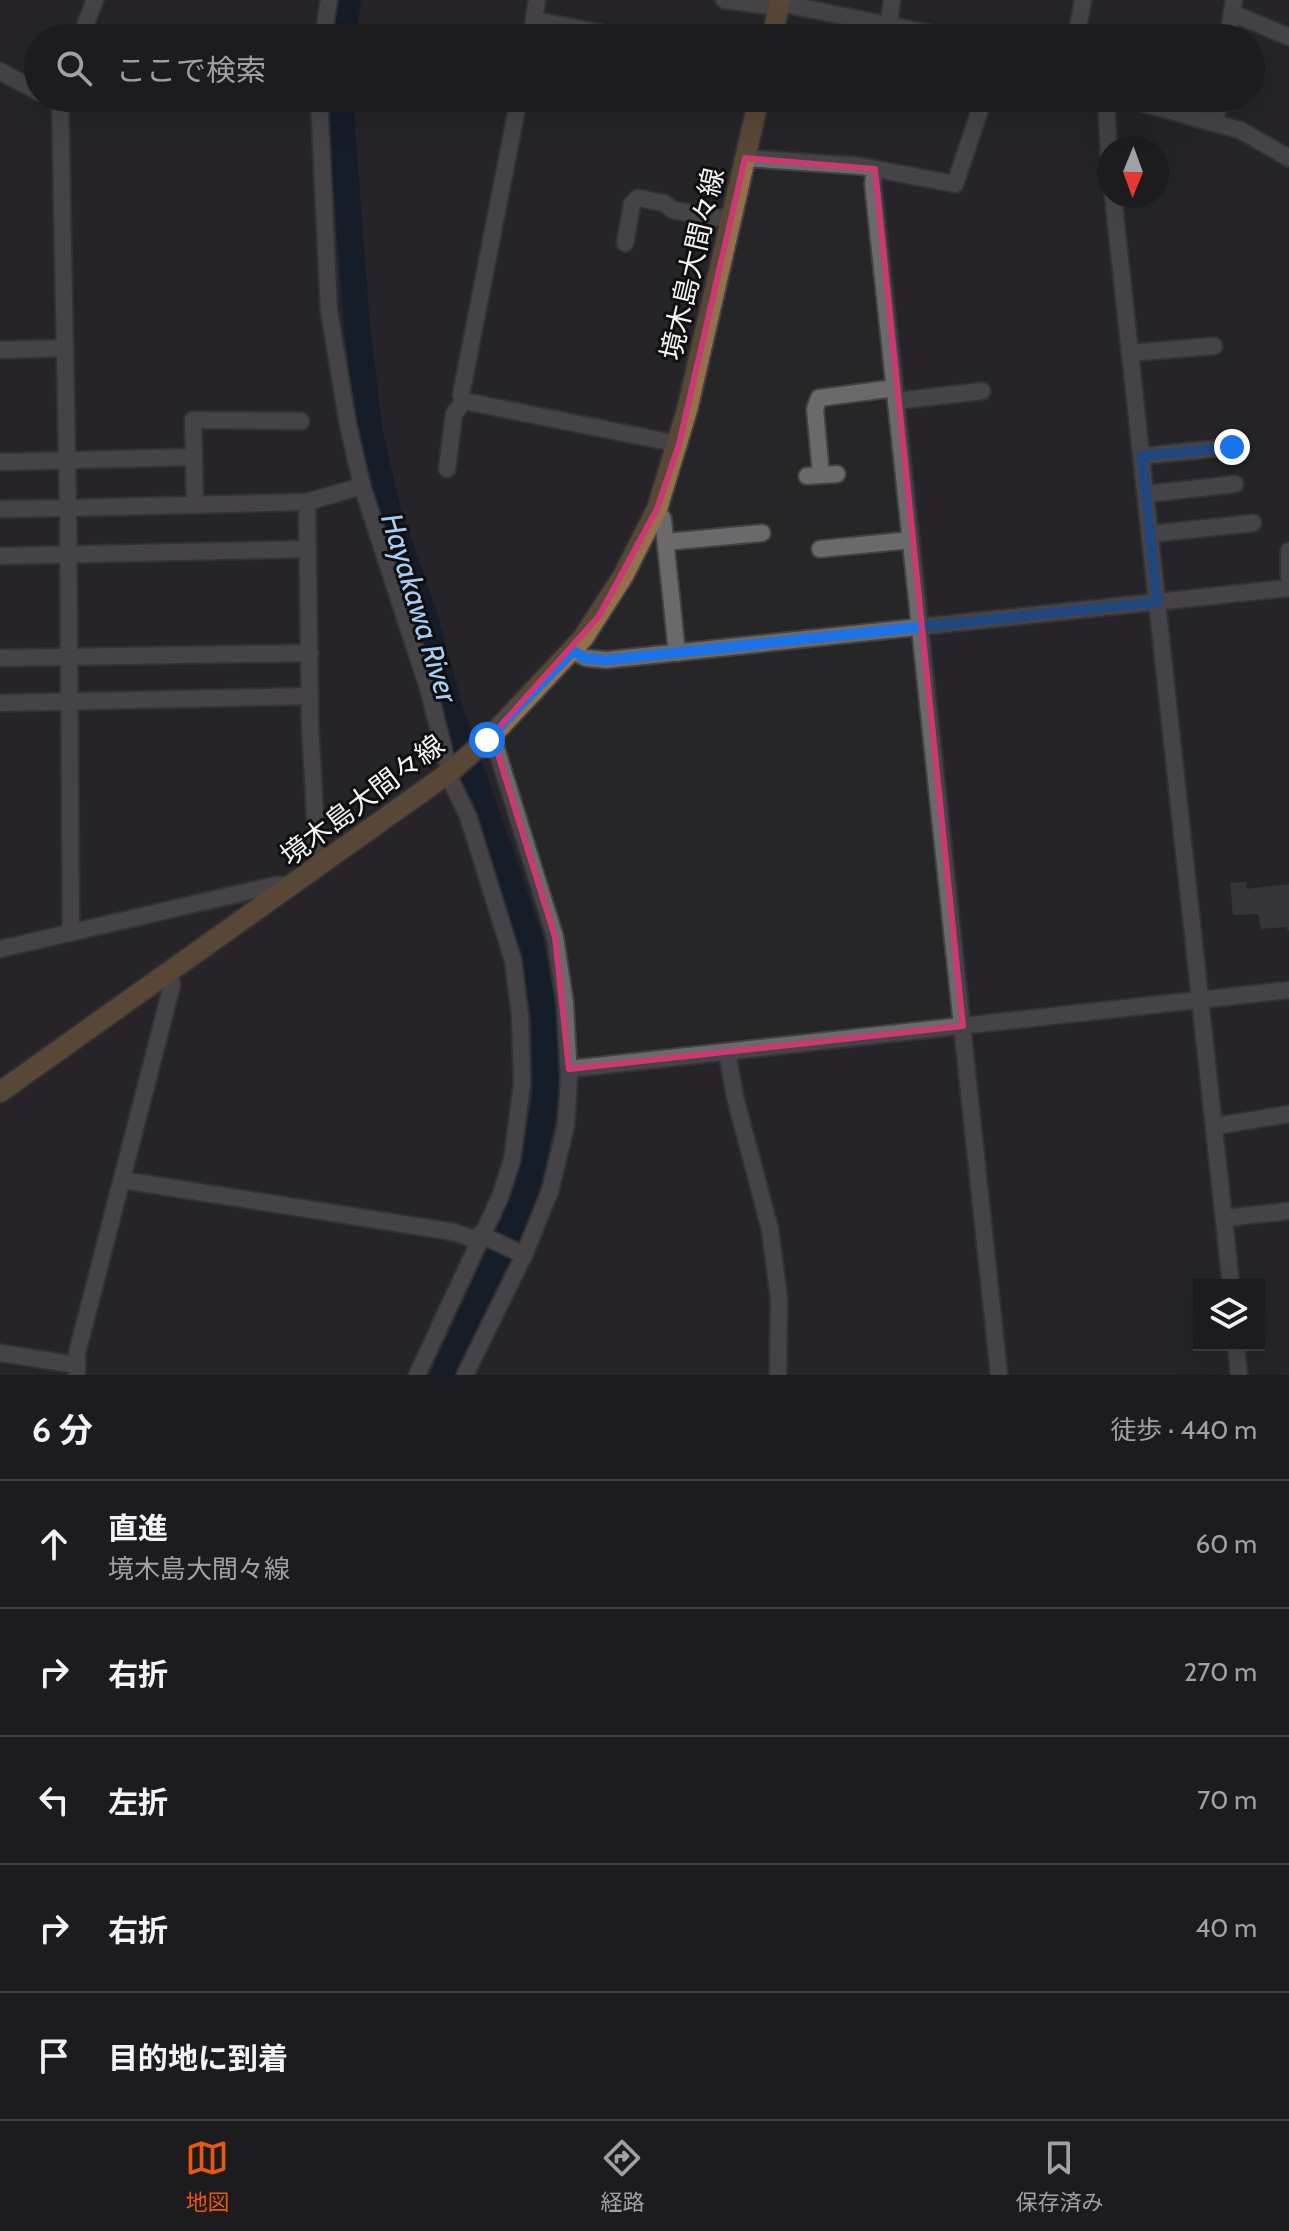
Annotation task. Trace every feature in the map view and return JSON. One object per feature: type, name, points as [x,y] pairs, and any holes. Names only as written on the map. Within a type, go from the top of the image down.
[{"type":"main road","points":[[775,24],[780,2]]},
{"type":"main road","name":"境木島大間々線","points":[[0,1092],[453,770],[490,738],[573,651],[615,590],[657,509],[679,444],[756,112]]},
{"type":"street","points":[[86,24],[95,0]]},
{"type":"street","points":[[325,24],[329,0]]},
{"type":"street","points":[[533,24],[537,0]]},
{"type":"street","points":[[724,0],[769,6],[780,2],[893,24]]},
{"type":"street","points":[[889,23],[892,0]]},
{"type":"street","points":[[1079,24],[1083,0]]},
{"type":"street","points":[[1233,7],[1265,24]]},
{"type":"street","points":[[534,20],[555,24]]},
{"type":"street","points":[[1265,24],[1289,37]]},
{"type":"street","points":[[0,71],[24,84]]},
{"type":"street","points":[[56,112],[71,657],[71,933]]},
{"type":"street","points":[[320,112],[329,311],[362,486],[453,770],[452,783],[468,816],[513,960],[520,1016],[522,1084],[517,1137],[504,1187],[417,1375]]},
{"type":"street","points":[[464,401],[461,395],[516,112]]},
{"type":"street","points":[[745,158],[875,169],[955,184],[979,112]]},
{"type":"street","points":[[1107,112],[1108,136]]},
{"type":"street","points":[[1175,112],[1255,136],[1289,158]]},
{"type":"street","points":[[1215,123],[1217,112]]},
{"type":"street","points":[[875,169],[873,184],[999,1375]]},
{"type":"street","points":[[625,243],[632,204],[638,198],[664,203],[673,210],[731,220]]},
{"type":"street","points":[[1114,208],[1230,1279]]},
{"type":"street","points":[[1130,353],[1214,346]]},
{"type":"street","points":[[0,350],[65,348]]},
{"type":"street","points":[[822,475],[815,409],[819,398],[982,391]]},
{"type":"street","points":[[464,401],[679,444]]},
{"type":"street","points":[[447,469],[454,414],[464,401]]},
{"type":"street","points":[[195,505],[193,420],[301,421]]},
{"type":"street","points":[[1142,456],[1232,447]]},
{"type":"street","points":[[0,462],[194,457]]},
{"type":"street","points":[[1147,494],[1235,484]]},
{"type":"street","points":[[0,509],[307,502],[362,486]]},
{"type":"street","points":[[307,502],[310,696],[318,868]]},
{"type":"street","points":[[657,509],[663,519],[677,653]]},
{"type":"street","points":[[1150,534],[1253,523]]},
{"type":"street","points":[[666,542],[762,533]]},
{"type":"street","points":[[820,549],[911,540]]},
{"type":"street","points":[[0,556],[308,549]]},
{"type":"street","points":[[1289,551],[1289,577]]},
{"type":"street","points":[[573,651],[586,658],[606,660],[1289,588]]},
{"type":"street","points":[[0,658],[310,653]]},
{"type":"street","points":[[0,703],[310,696]]},
{"type":"street","points":[[465,1375],[522,1254],[557,1166],[566,1125],[569,1069],[565,1003],[555,937],[490,738]]},
{"type":"street","points":[[0,949],[276,885],[294,885]]},
{"type":"street","points":[[0,1353],[77,1370],[172,985],[169,973]]},
{"type":"street","points":[[569,1069],[1289,990]]},
{"type":"street","points":[[727,1052],[735,1097],[770,1229],[779,1299],[778,1375]]},
{"type":"street","points":[[1215,1126],[1289,1114]]},
{"type":"street","points":[[122,1180],[454,1232],[481,1237],[522,1254]]},
{"type":"street","points":[[1225,1218],[1289,1211]]},
{"type":"street","points":[[1237,1351],[1239,1375]]},
{"type":"highlighted area","points":[[745,158],[875,169],[963,1026],[569,1069],[555,937],[492,735],[599,616],[657,509],[679,444]]},
{"type":"building","points":[[1246,882],[1247,889],[1289,884],[1289,931],[1285,927],[1261,929],[1258,914],[1233,915],[1230,883]]},
{"type":"waterway","name":"Hayakawa River","points":[[345,24],[348,0]]},
{"type":"waterway","name":"Hayakawa River","points":[[341,112],[357,327],[370,433],[389,515],[423,611],[447,700],[529,936],[545,1022],[546,1097],[520,1209],[444,1375]]},
{"type":"route","points":[[487,740],[573,651],[586,658],[606,660],[1157,602],[1142,456],[1232,447]]}]
